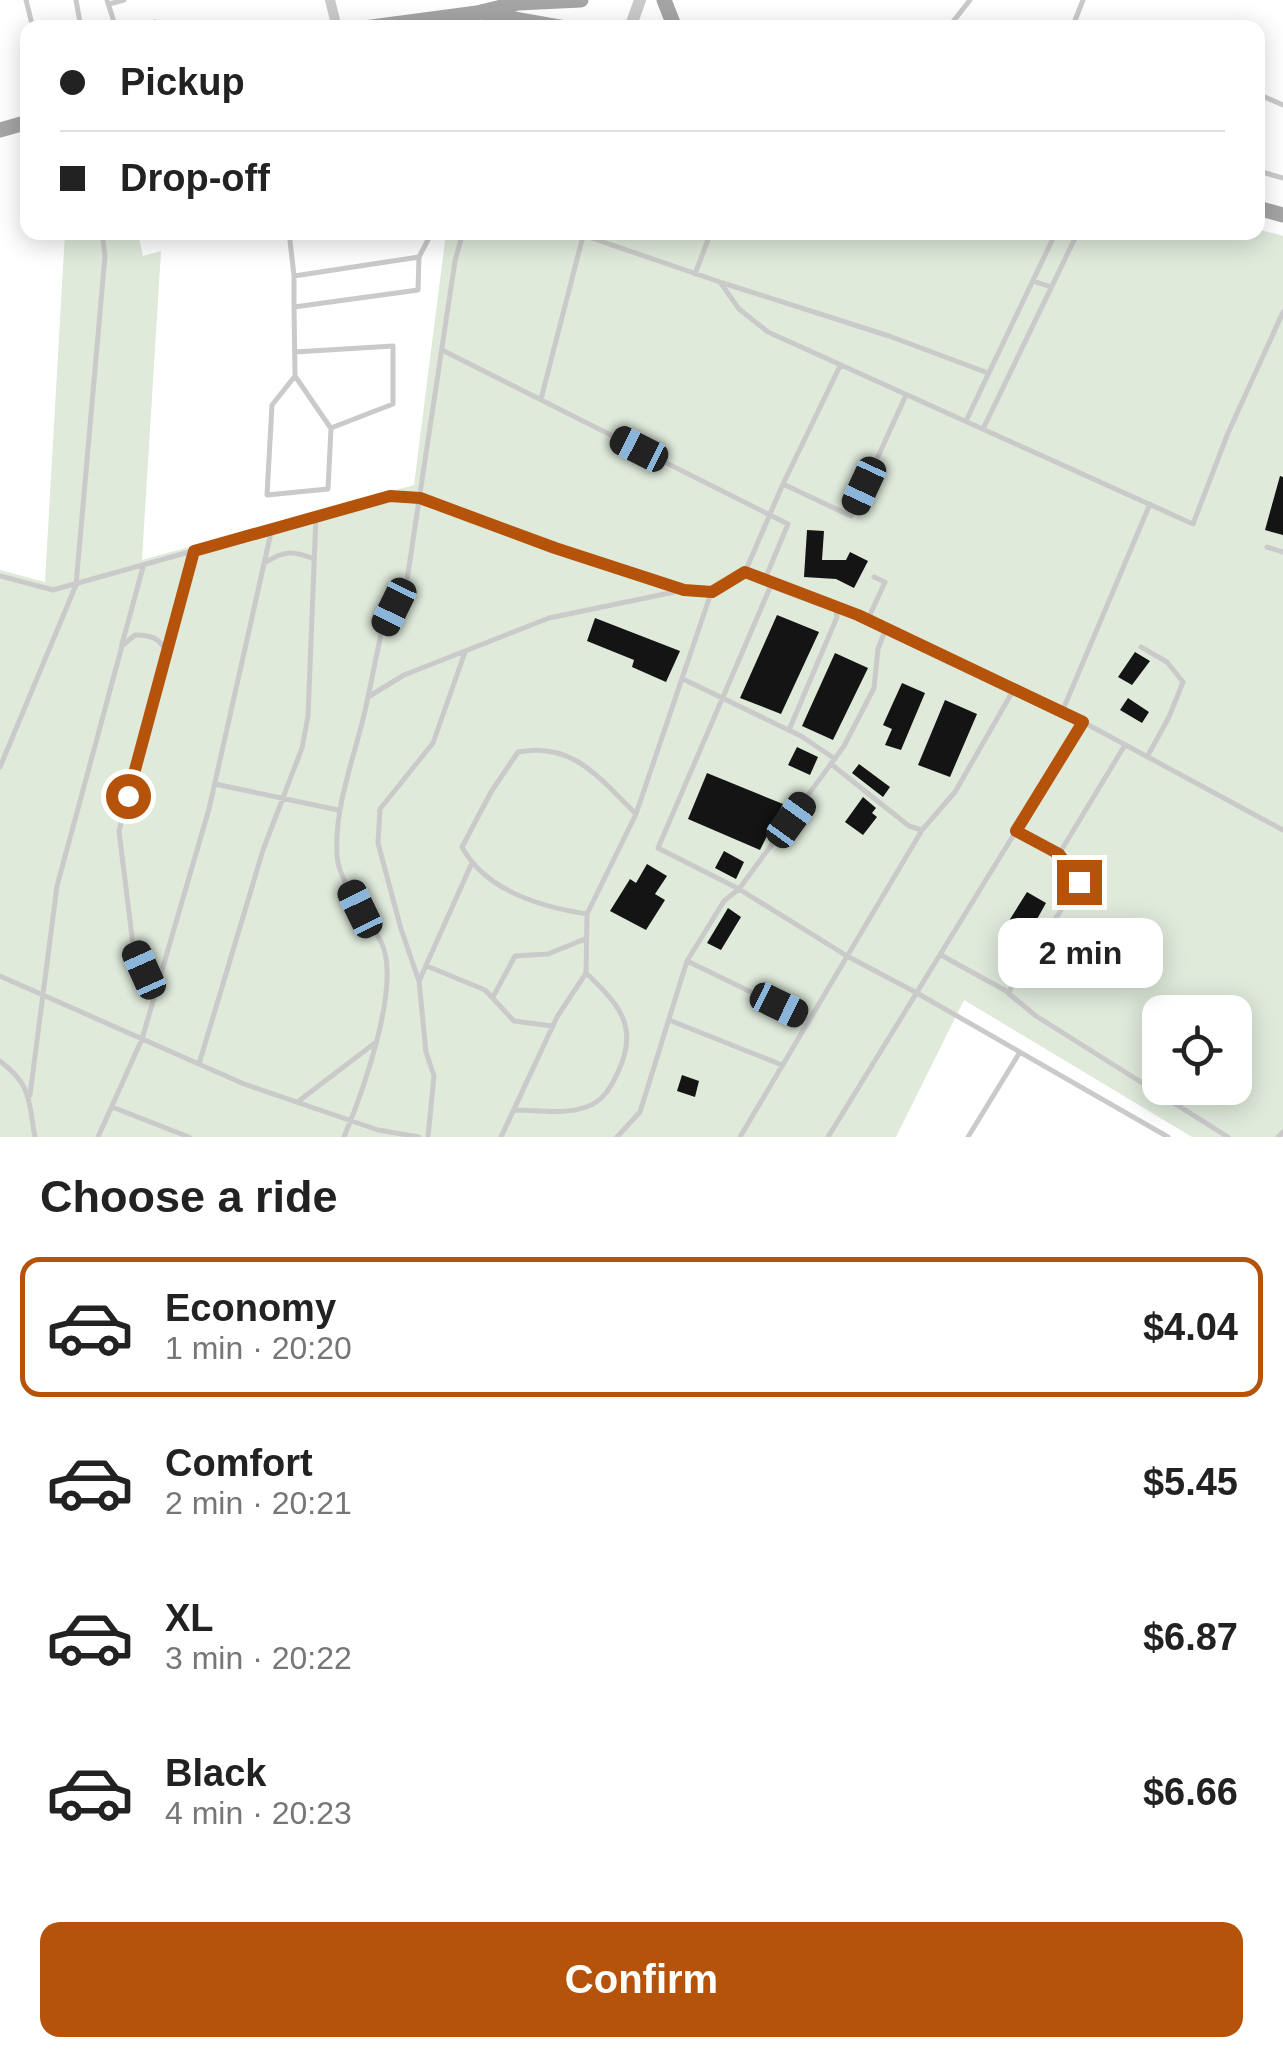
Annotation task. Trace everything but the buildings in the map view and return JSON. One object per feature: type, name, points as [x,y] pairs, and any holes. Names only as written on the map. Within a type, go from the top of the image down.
[{"type":"main road","points":[[420,20],[518,3],[581,0]]},
{"type":"main road","points":[[477,12],[520,20]]},
{"type":"lane","points":[[108,2],[124,0]]},
{"type":"lane","points":[[954,20],[970,0]]},
{"type":"lane","points":[[0,767],[76,585],[103,240]]},
{"type":"lane","points":[[289,240],[294,276],[295,376],[331,428],[328,489],[267,495],[272,406],[295,376]]},
{"type":"lane","points":[[294,307],[418,290],[419,256],[428,240]]},
{"type":"lane","points":[[343,1135],[378,1041],[386,996],[384,946],[336,860],[338,810],[360,741],[381,634],[408,580],[461,240]]},
{"type":"lane","points":[[541,400],[582,240]]},
{"type":"lane","points":[[601,240],[988,373]]},
{"type":"lane","points":[[696,274],[708,240]]},
{"type":"lane","points":[[966,420],[1052,240]]},
{"type":"lane","points":[[984,428],[1074,240]]},
{"type":"lane","points":[[294,276],[419,256]]},
{"type":"lane","points":[[1033,281],[1051,288]]},
{"type":"lane","points":[[720,282],[739,309],[768,332],[1193,524],[1228,433],[1283,312]]},
{"type":"lane","points":[[295,352],[393,346],[393,404],[331,428]]},
{"type":"lane","points":[[442,350],[788,524],[723,696],[658,848],[739,889],[847,956],[1168,1137]]},
{"type":"lane","points":[[0,576],[53,590],[390,496],[420,498],[684,590],[712,592],[745,572],[840,366]]},
{"type":"lane","points":[[783,484],[850,516],[906,395]]},
{"type":"lane","points":[[1062,712],[1150,504]]},
{"type":"lane","points":[[199,1064],[262,850],[302,748],[308,716],[316,516]]},
{"type":"lane","points":[[98,1137],[142,1040],[155,996],[215,784],[272,528]]},
{"type":"lane","points":[[1267,547],[1283,552]]},
{"type":"lane","points":[[155,996],[133,945],[119,831],[194,551]]},
{"type":"lane","points":[[264,564],[282,552],[297,552],[314,559]]},
{"type":"lane","points":[[36,1137],[30,1095],[57,886],[144,566]]},
{"type":"lane","points":[[745,572],[868,620],[1083,722],[1283,830]]},
{"type":"lane","points":[[868,620],[885,582],[874,577]]},
{"type":"lane","points":[[368,697],[404,676],[549,618],[684,590]]},
{"type":"lane","points":[[501,1137],[552,1026],[586,973],[587,914],[636,814],[712,592]]},
{"type":"lane","points":[[788,730],[837,617],[835,606]]},
{"type":"lane","points":[[617,1137],[640,1112],[687,961],[724,902],[739,889],[833,762],[874,688],[878,649],[886,628]]},
{"type":"lane","points":[[122,646],[136,635],[148,635],[161,640],[166,652]]},
{"type":"lane","points":[[1142,647],[1168,662],[1183,682],[1147,757]]},
{"type":"lane","points":[[428,1137],[434,1076],[426,1052],[419,981],[378,843],[380,810],[433,743],[465,651]]},
{"type":"lane","points":[[682,679],[788,730],[909,826],[922,830]]},
{"type":"lane","points":[[740,1137],[922,830],[954,792],[1014,690]]},
{"type":"lane","points":[[828,1137],[1083,722]]},
{"type":"lane","points":[[1059,854],[1125,745]]},
{"type":"lane","points":[[587,914],[555,909],[506,890],[471,864],[462,847],[490,792],[518,752],[540,748],[582,762],[636,814]]},
{"type":"lane","points":[[215,784],[338,810]]},
{"type":"lane","points":[[1008,992],[1079,882],[1059,854],[1016,831]]},
{"type":"lane","points":[[419,981],[471,864]]},
{"type":"lane","points":[[493,997],[515,956],[548,954],[585,939]]},
{"type":"lane","points":[[940,954],[1008,992],[1036,1016],[1228,1137]]},
{"type":"lane","points":[[687,961],[809,1020]]},
{"type":"lane","points":[[427,966],[486,990],[514,1022],[552,1026]]},
{"type":"lane","points":[[514,1110],[568,1112],[590,1106],[610,1091],[626,1057],[628,1032],[622,1013],[586,973]]},
{"type":"lane","points":[[0,976],[244,1084],[378,1130],[414,1137]]},
{"type":"lane","points":[[669,1020],[782,1065]]},
{"type":"lane","points":[[299,1101],[378,1041]]},
{"type":"lane","points":[[968,1137],[1020,1052]]},
{"type":"lane","points":[[0,1061],[30,1095]]},
{"type":"lane","points":[[112,1107],[190,1137]]},
{"type":"green space","points":[[1265,231],[1283,236],[1283,1137],[1192,1137],[964,1000],[896,1137],[0,1137],[0,570],[45,582],[65,240],[140,240],[143,256],[161,251],[142,560],[414,485],[445,240],[1265,240]]},
{"type":"route","points":[[128,796],[194,551],[390,496],[420,498],[684,590],[712,592],[745,572],[858,615],[1083,722],[1016,831],[1059,854],[1079,882]]}]
